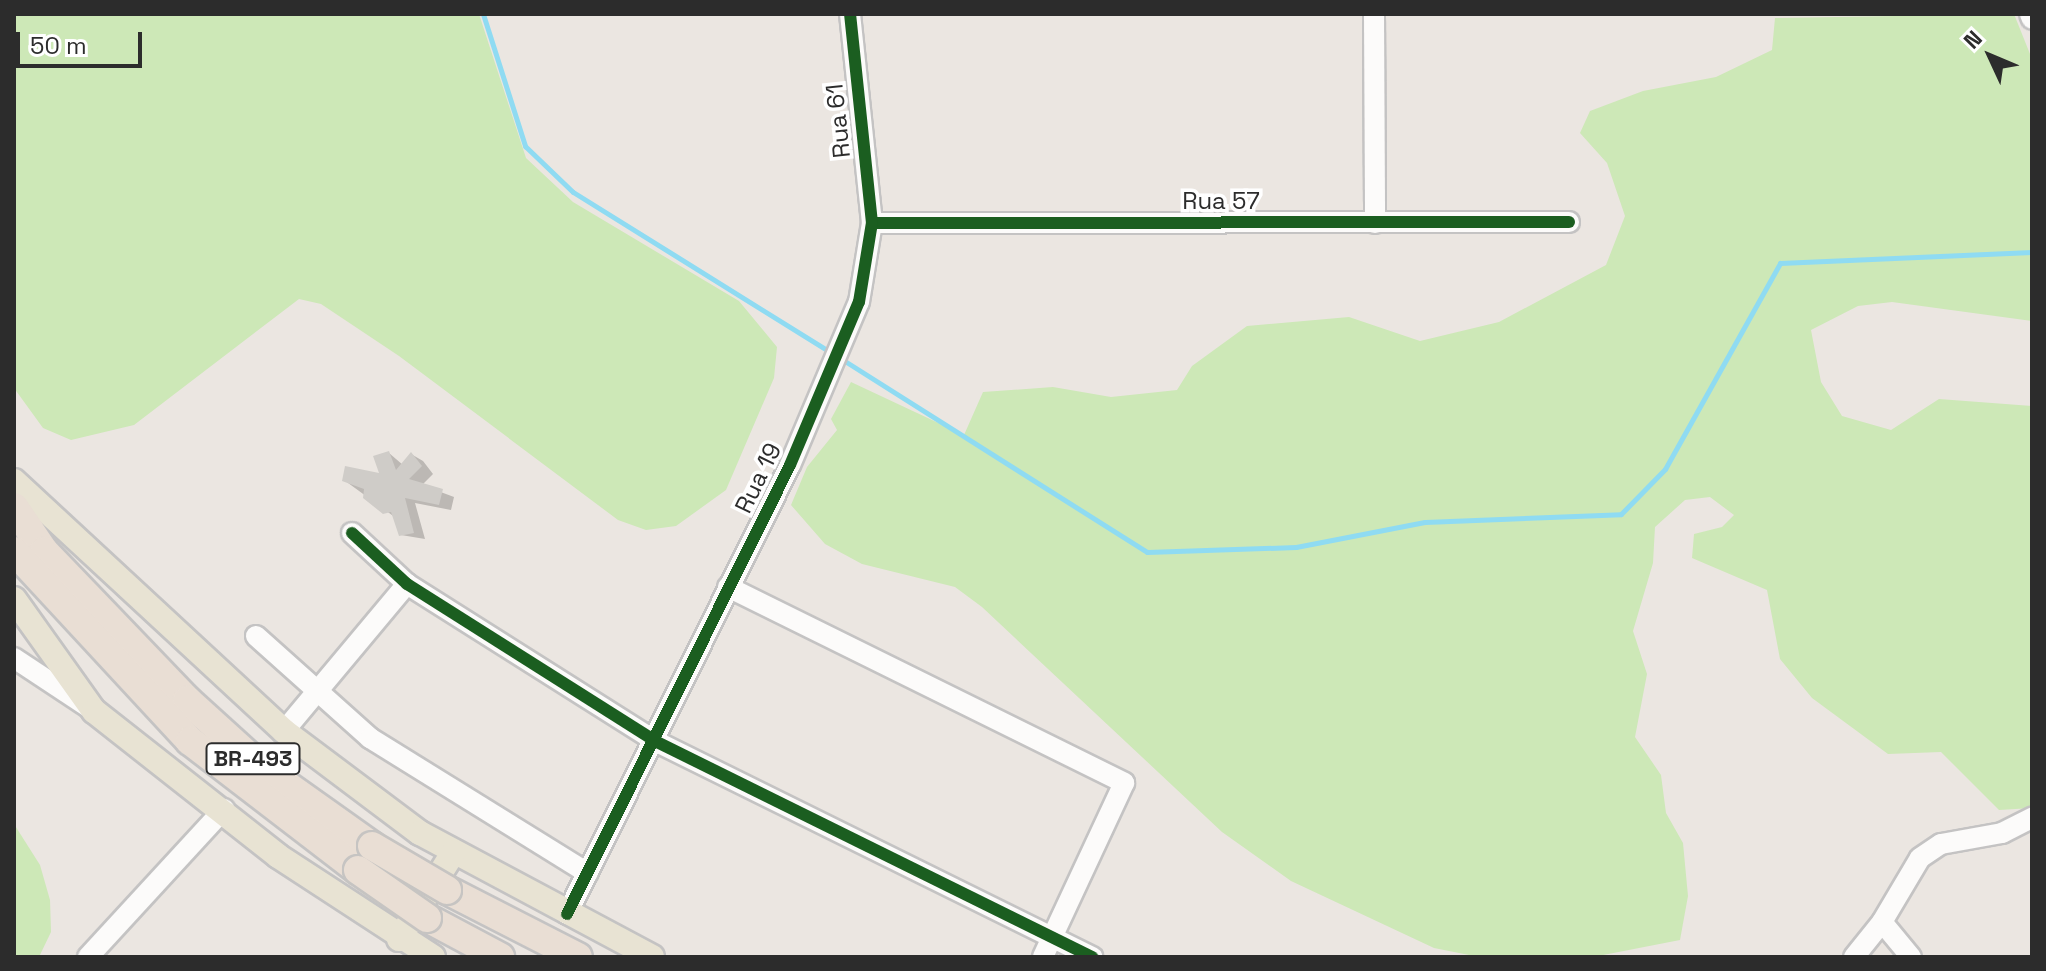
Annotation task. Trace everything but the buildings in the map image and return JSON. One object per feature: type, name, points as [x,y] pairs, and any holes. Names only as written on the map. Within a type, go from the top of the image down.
[{"type":"highway","points":[[14,507],[44,551],[136,669]]},
{"type":"highway","points":[[14,551],[136,669]]},
{"type":"highway","name":"BR-493","points":[[136,669],[224,772],[365,858],[447,890],[578,957]]},
{"type":"highway","name":"BR-493","points":[[365,858],[427,918],[500,957]]},
{"type":"main road","points":[[14,481],[284,731],[420,833],[652,957]]},
{"type":"main road","points":[[14,599],[94,711],[224,809]]},
{"type":"main road","name":"BR-493","points":[[224,809],[368,918],[433,957]]},
{"type":"main road","points":[[368,918],[420,833]]},
{"type":"main road","points":[[399,939],[453,853]]},
{"type":"street","name":"Rua 61","points":[[850,14],[872,223]]},
{"type":"street","points":[[1374,14],[1375,223]]},
{"type":"street","name":"Rua 57","points":[[872,223],[1569,222]]},
{"type":"street","name":"Rua 19","points":[[567,914],[655,741],[836,364],[859,302],[872,223]]},
{"type":"street","points":[[352,533],[407,584],[655,741],[1047,948],[1093,957]]},
{"type":"street","points":[[284,731],[407,584]]},
{"type":"street","points":[[728,587],[1124,783],[1047,948]]},
{"type":"street","points":[[256,636],[315,693],[396,755],[588,873]]},
{"type":"street","points":[[14,658],[94,711]]},
{"type":"street","points":[[88,957],[224,809]]},
{"type":"street","points":[[1854,957],[1882,922],[1932,848],[2031,820]]},
{"type":"street","points":[[1882,922],[1911,957]]},
{"type":"green space","points":[[14,14],[479,14],[526,158],[573,202],[739,301],[777,347],[774,378],[726,490],[676,526],[646,530],[618,520],[399,356],[321,304],[299,299],[134,425],[71,440],[43,428],[14,388]]},
{"type":"green space","points":[[2014,14],[2032,59],[2032,321],[1892,302],[1858,306],[1811,330],[1821,382],[1842,416],[1891,430],[1939,399],[2032,406],[2032,808],[1999,810],[1941,752],[1888,754],[1812,698],[1780,659],[1767,590],[1692,558],[1694,534],[1722,527],[1734,515],[1710,497],[1685,500],[1655,527],[1653,563],[1633,631],[1647,674],[1635,737],[1661,775],[1666,813],[1683,843],[1688,896],[1680,940],[1593,957],[1479,957],[1434,948],[1291,881],[1222,832],[982,607],[955,587],[862,564],[825,544],[791,505],[807,467],[837,430],[831,419],[851,382],[964,435],[983,392],[1053,387],[1111,397],[1177,390],[1192,366],[1247,326],[1349,317],[1420,341],[1499,322],[1606,265],[1625,216],[1607,163],[1580,133],[1590,111],[1643,91],[1716,77],[1772,50],[1775,18]]},
{"type":"green space","points":[[14,824],[40,865],[50,900],[51,932],[39,957],[14,957]]},
{"type":"waterway","points":[[483,14],[525,146],[573,192],[832,353]]},
{"type":"waterway","points":[[840,358],[1147,552],[1296,547],[1425,522],[1621,514],[1665,469],[1780,263],[2032,252]]},
{"type":"cycle path","points":[[567,914],[790,465],[859,302],[872,223],[850,14]]},
{"type":"cycle path","points":[[872,223],[1569,222]]},
{"type":"cycle path","points":[[352,533],[407,584],[655,741],[1093,957]]}]
